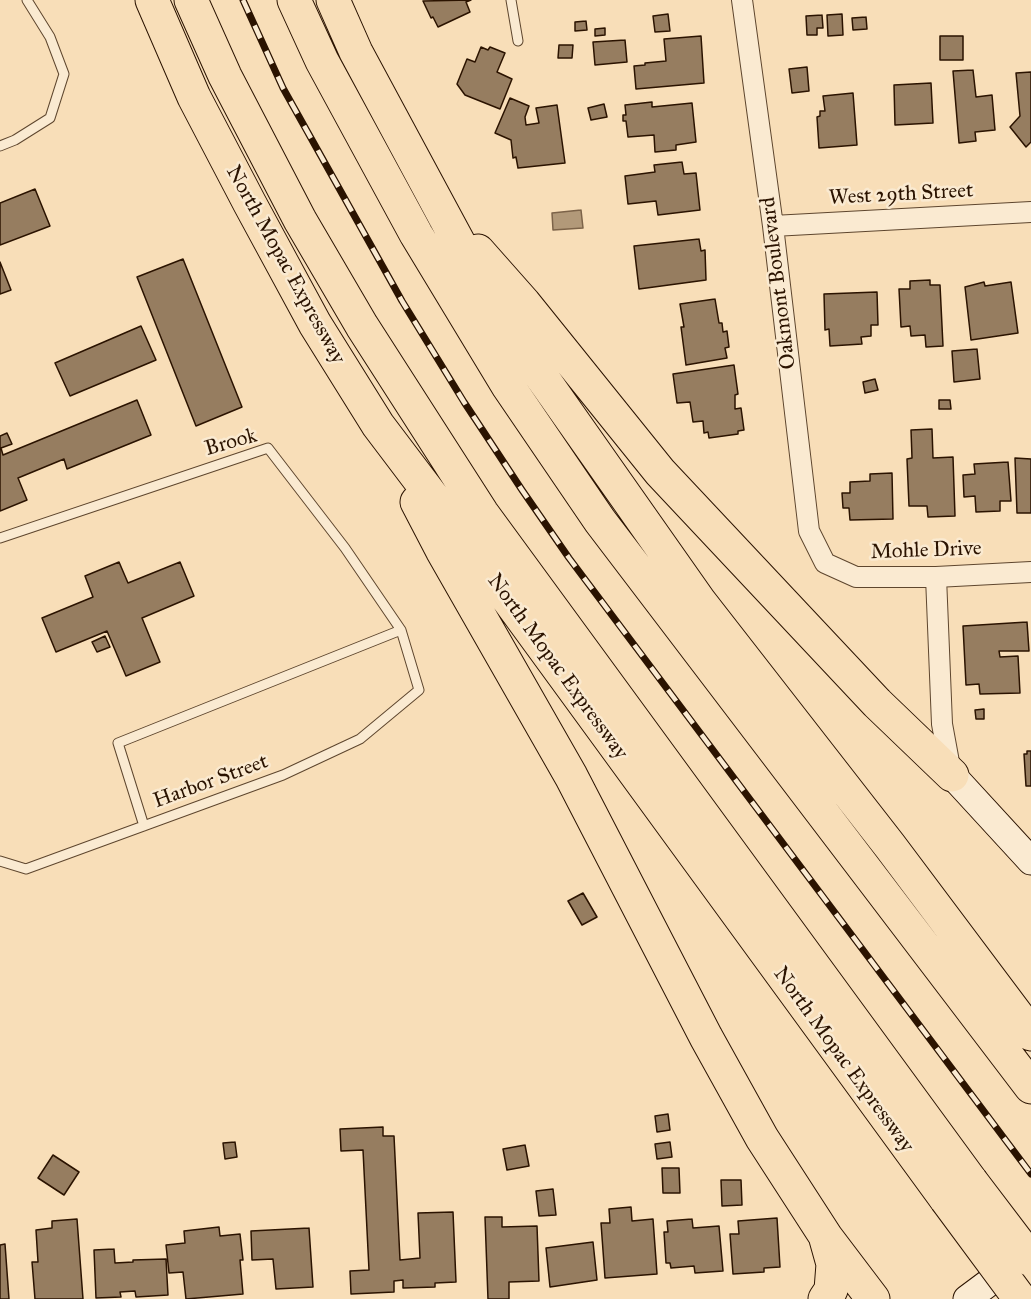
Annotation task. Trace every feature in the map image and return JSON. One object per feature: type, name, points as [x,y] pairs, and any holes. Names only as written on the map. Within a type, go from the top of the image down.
[{"type":"highway","name":"North Mopac Expressway","points":[[152,0],[194,97],[250,204],[315,324],[378,425],[958,1190],[1020,1299]]},
{"type":"highway","points":[[191,0],[225,76],[300,220],[362,326],[482,513],[958,1190],[1031,1260]]},
{"type":"highway","points":[[294,0],[322,61],[411,225],[508,386],[600,520],[1031,1087]]},
{"type":"highway","points":[[333,0],[357,52],[489,299],[632,508],[700,602],[890,846],[1031,1034]]},
{"type":"highway","points":[[436,202],[524,303],[660,471],[877,703],[952,775]]},
{"type":"highway","points":[[378,425],[442,550],[571,776],[706,1037],[762,1138],[826,1237],[873,1299]]},
{"type":"highway","points":[[825,1299],[831,1290],[833,1264],[826,1237]]},
{"type":"street","name":"Oakmont Boulevard","points":[[742,0],[773,226],[809,531],[825,563]]},
{"type":"street","name":"West 29th Street","points":[[773,226],[1031,212]]},
{"type":"street","name":"Mohle Drive","points":[[825,563],[856,577],[936,577],[1031,572]]},
{"type":"street","points":[[936,577],[942,724],[952,775],[1031,861]]},
{"type":"street","points":[[967,1299],[1031,1251]]},
{"type":"street","points":[[1026,1299],[1031,1296]]},
{"type":"lane","points":[[0,146],[15,140],[50,118],[64,74],[50,37],[27,0]]},
{"type":"lane","points":[[511,0],[518,41]]},
{"type":"lane","name":"Brook","points":[[0,538],[268,448],[345,548],[401,630],[419,690]]},
{"type":"lane","points":[[144,826],[118,743],[401,630]]},
{"type":"lane","name":"Harbor Street","points":[[0,861],[26,869],[283,775],[360,739],[419,690]]},
{"type":"shaded area","points":[[581,210],[583,228],[553,230],[552,213]]},
{"type":"building","points":[[471,0],[466,2],[470,12],[438,27],[423,1]]},
{"type":"building","points":[[668,14],[670,31],[655,32],[653,16]]},
{"type":"building","points":[[842,14],[843,35],[828,36],[827,15]]},
{"type":"building","points":[[822,15],[823,28],[817,28],[817,35],[807,35],[806,16]]},
{"type":"building","points":[[866,17],[867,29],[853,30],[852,18]]},
{"type":"building","points":[[586,21],[587,30],[575,31],[575,22]]},
{"type":"building","points":[[605,28],[605,35],[595,36],[595,29]]},
{"type":"building","points":[[701,36],[704,83],[636,89],[634,66],[666,61],[664,39]]},
{"type":"building","points":[[940,36],[963,36],[963,60],[940,60]]},
{"type":"building","points":[[625,40],[627,62],[595,65],[593,42]]},
{"type":"building","points":[[559,45],[573,45],[572,58],[558,58]]},
{"type":"building","points":[[481,47],[488,50],[490,47],[505,53],[497,72],[512,79],[500,109],[465,95],[457,84],[467,59],[475,62]]},
{"type":"building","points":[[807,67],[809,91],[792,93],[789,69]]},
{"type":"building","points":[[973,70],[976,97],[992,95],[995,130],[975,132],[976,141],[959,143],[953,71]]},
{"type":"building","points":[[1031,72],[1031,142],[1026,147],[1010,127],[1020,116],[1016,73]]},
{"type":"building","points":[[931,83],[933,123],[895,125],[894,85]]},
{"type":"building","points":[[853,93],[857,145],[819,148],[817,117],[820,116],[820,111],[825,111],[823,96]]},
{"type":"building","points":[[510,98],[529,106],[525,117],[526,125],[539,123],[536,108],[557,105],[565,163],[518,168],[516,157],[513,158],[511,140],[495,133]]},
{"type":"building","points":[[652,102],[652,107],[692,103],[696,142],[676,145],[676,150],[655,152],[654,135],[628,137],[626,121],[623,121],[623,115],[626,115],[625,105]]},
{"type":"building","points":[[604,104],[607,117],[591,120],[588,108]]},
{"type":"building","points":[[682,162],[684,174],[696,173],[700,210],[658,215],[656,201],[628,204],[625,176],[655,172],[654,165]]},
{"type":"building","points":[[35,189],[50,226],[0,245],[0,203]]},
{"type":"building","points":[[699,239],[701,251],[705,250],[706,280],[639,289],[634,246]]},
{"type":"building","points":[[183,259],[242,407],[196,426],[137,277]]},
{"type":"building","points":[[0,262],[11,290],[0,294]]},
{"type":"building","points":[[930,280],[930,285],[940,285],[943,346],[926,347],[925,335],[911,336],[910,326],[901,327],[899,289],[910,289],[910,281]]},
{"type":"building","points":[[984,282],[985,286],[1011,282],[1018,333],[971,340],[965,287]]},
{"type":"building","points":[[877,292],[878,325],[871,325],[871,336],[861,337],[862,344],[830,346],[829,329],[825,330],[824,294]]},
{"type":"building","points":[[715,299],[719,323],[722,323],[723,332],[727,331],[729,347],[725,348],[727,358],[686,365],[680,304]]},
{"type":"building","points":[[141,326],[156,360],[70,396],[55,363]]},
{"type":"building","points":[[977,349],[980,379],[954,382],[952,351]]},
{"type":"building","points":[[734,365],[738,394],[735,395],[735,409],[741,408],[744,430],[738,431],[738,434],[709,438],[708,432],[704,433],[703,421],[693,422],[690,402],[677,403],[673,374]]},
{"type":"building","points":[[875,379],[878,390],[865,393],[863,382]]},
{"type":"building","points":[[137,400],[151,435],[67,469],[64,459],[18,478],[27,500],[0,511],[0,436],[7,433],[12,444],[1,448],[3,455]]},
{"type":"building","points":[[939,400],[950,400],[951,409],[939,409]]},
{"type":"building","points":[[932,429],[933,458],[953,457],[955,516],[928,517],[927,506],[909,506],[907,459],[912,458],[911,430]]},
{"type":"building","points":[[1015,458],[1031,459],[1031,513],[1017,513]]},
{"type":"building","points":[[1008,462],[1011,501],[1000,501],[1000,511],[976,512],[975,496],[964,497],[963,475],[975,474],[974,464]]},
{"type":"building","points":[[892,473],[893,519],[850,520],[849,508],[843,508],[842,493],[850,493],[850,482],[870,481],[870,474]]},
{"type":"building","points":[[119,562],[128,583],[180,562],[194,596],[142,618],[160,662],[126,676],[107,631],[56,652],[42,618],[93,597],[85,576]]},
{"type":"building","points":[[1027,622],[1029,651],[999,651],[1000,657],[1018,656],[1020,693],[980,694],[979,684],[966,685],[963,626]]},
{"type":"building","points":[[105,636],[110,647],[97,652],[92,642]]},
{"type":"building","points":[[984,709],[984,719],[976,719],[975,710]]},
{"type":"building","points":[[1027,751],[1031,751],[1031,786],[1026,786],[1024,754],[1027,754]]},
{"type":"building","points":[[583,893],[597,917],[582,925],[568,901]]},
{"type":"building","points":[[668,1114],[670,1130],[657,1132],[655,1116]]},
{"type":"building","points":[[383,1127],[383,1136],[394,1136],[400,1260],[420,1258],[418,1213],[453,1212],[456,1282],[435,1283],[435,1287],[403,1288],[403,1280],[394,1281],[394,1292],[351,1294],[350,1271],[369,1270],[363,1150],[341,1151],[340,1129]]},
{"type":"building","points":[[235,1142],[237,1157],[225,1159],[223,1143]]},
{"type":"building","points":[[670,1142],[672,1157],[657,1159],[655,1144]]},
{"type":"building","points":[[525,1145],[529,1166],[507,1170],[503,1149]]},
{"type":"building","points":[[53,1155],[79,1172],[64,1195],[38,1178]]},
{"type":"building","points":[[662,1168],[679,1168],[680,1193],[663,1193]]},
{"type":"building","points":[[721,1180],[741,1180],[742,1205],[722,1206]]},
{"type":"building","points":[[553,1189],[556,1215],[539,1216],[536,1191]]},
{"type":"building","points":[[631,1207],[632,1221],[653,1219],[657,1274],[605,1278],[601,1223],[610,1223],[609,1209]]},
{"type":"building","points":[[485,1217],[502,1217],[502,1227],[537,1226],[539,1281],[509,1282],[509,1299],[488,1299]]},
{"type":"building","points":[[777,1218],[780,1267],[764,1268],[764,1272],[733,1274],[730,1234],[739,1234],[738,1221]]},
{"type":"building","points":[[77,1219],[83,1299],[35,1299],[32,1262],[38,1262],[36,1230],[52,1228],[52,1221]]},
{"type":"building","points":[[692,1219],[693,1228],[719,1226],[723,1271],[695,1273],[694,1266],[671,1268],[670,1263],[666,1263],[664,1232],[668,1232],[667,1221]]},
{"type":"building","points":[[219,1227],[220,1236],[240,1234],[243,1294],[186,1299],[183,1272],[169,1273],[166,1245],[185,1243],[184,1231]]},
{"type":"building","points":[[309,1228],[313,1287],[276,1289],[273,1259],[252,1260],[251,1231]]},
{"type":"building","points":[[593,1242],[597,1280],[550,1287],[546,1248]]},
{"type":"building","points":[[5,1244],[9,1299],[0,1299],[0,1245]]},
{"type":"building","points":[[114,1249],[115,1263],[166,1259],[168,1295],[136,1297],[135,1291],[120,1292],[121,1297],[96,1298],[94,1250]]},
{"type":"railway","points":[[243,0],[283,88],[402,301],[522,490],[569,558],[1031,1174]]}]
